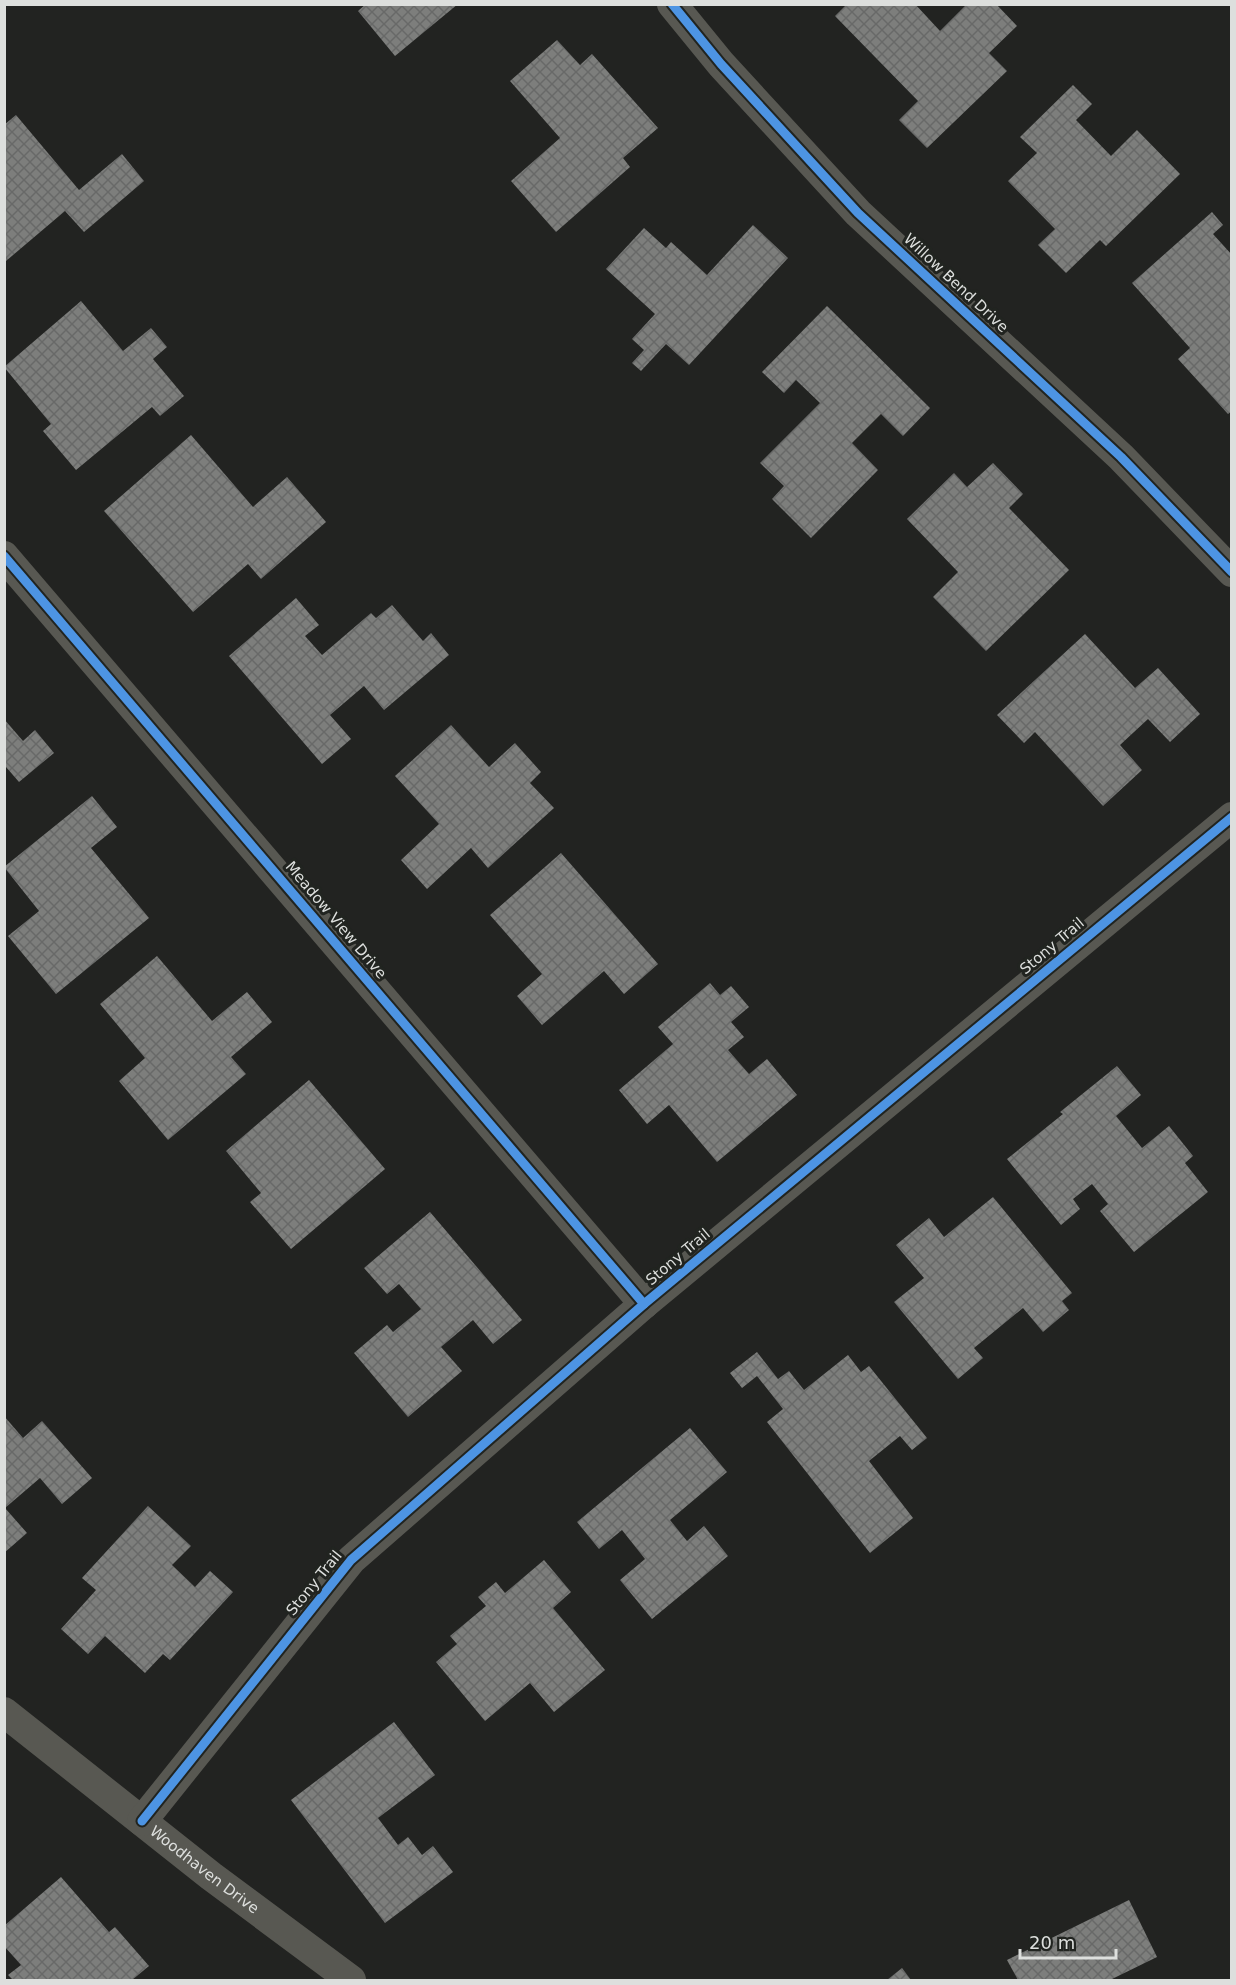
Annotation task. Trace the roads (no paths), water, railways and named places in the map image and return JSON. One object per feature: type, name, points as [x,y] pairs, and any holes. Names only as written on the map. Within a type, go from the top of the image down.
[{"type":"street","name":"Willow Bend Drive","points":[[672,4],[721,64],[858,213],[1121,457],[1232,572]]},
{"type":"street","name":"Meadow View Drive","points":[[4,556],[644,1304]]},
{"type":"street","name":"Stony Trail","points":[[142,1821],[351,1560],[644,1304],[1232,817]]},
{"type":"street","name":"Woodhaven Drive","points":[[4,1712],[211,1876],[351,1980]]}]
